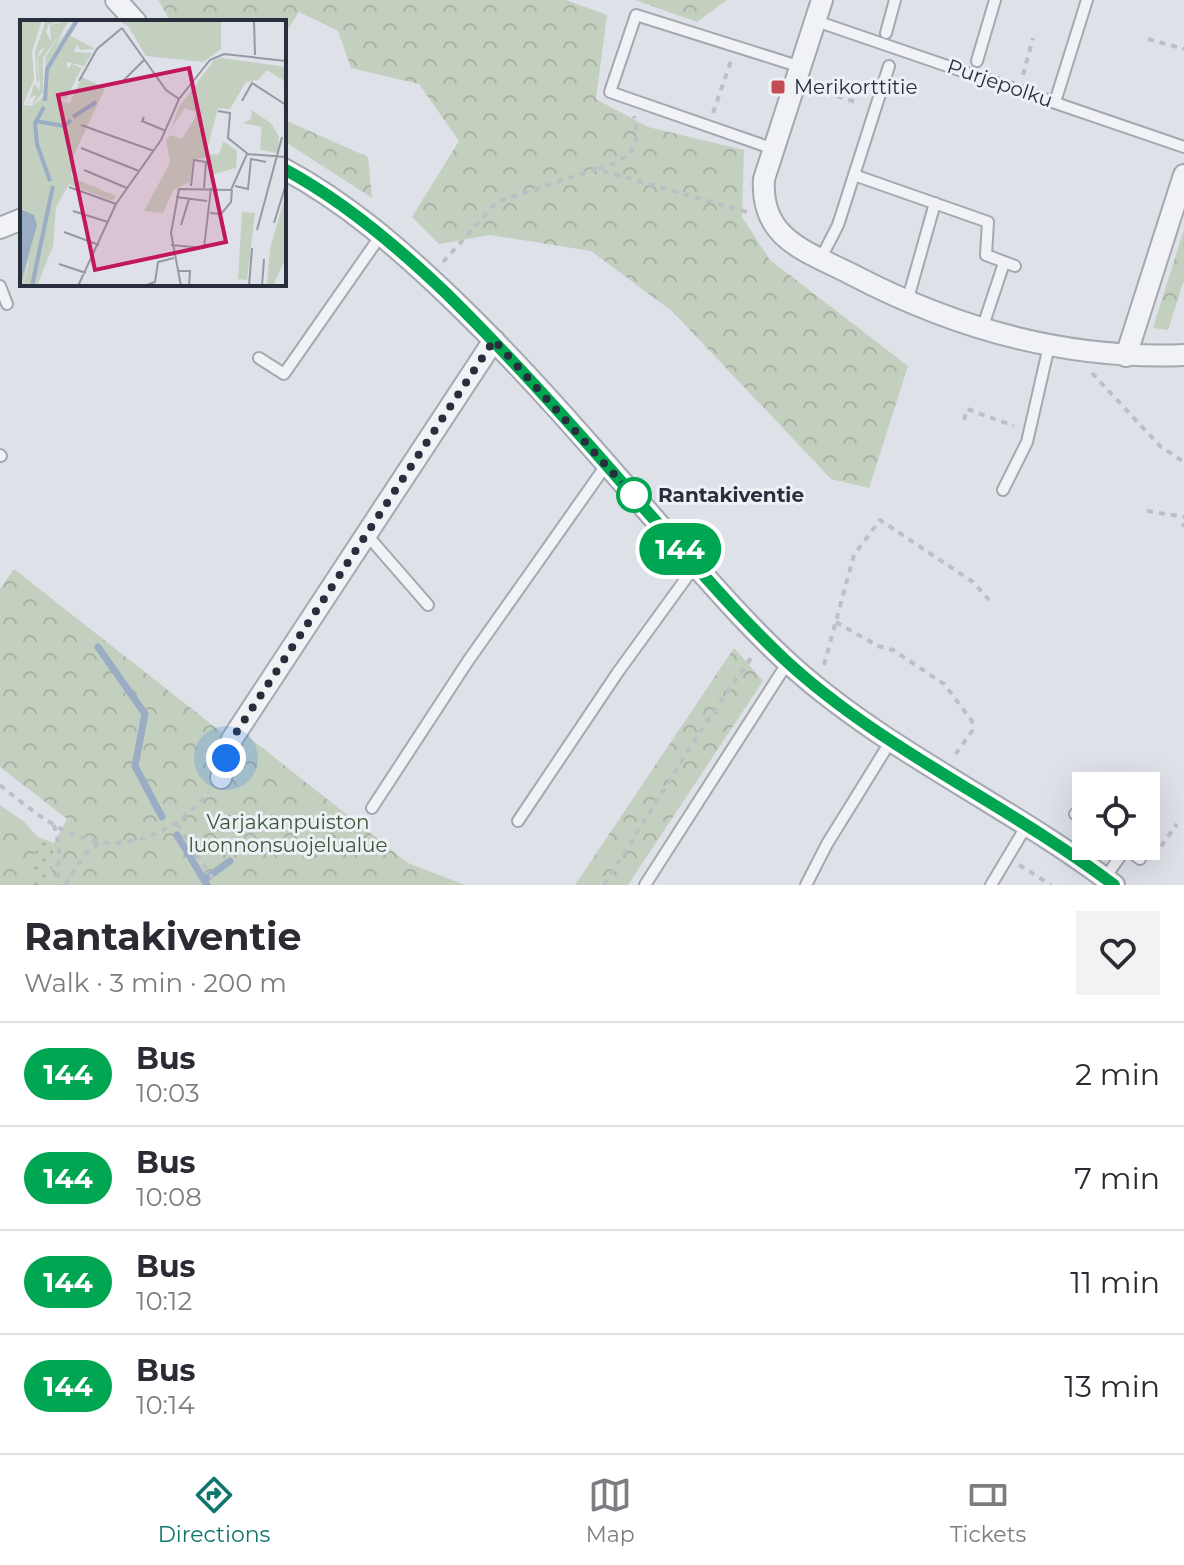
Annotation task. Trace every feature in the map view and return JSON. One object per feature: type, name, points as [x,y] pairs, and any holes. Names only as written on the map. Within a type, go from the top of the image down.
[{"type":"street","points":[[116,0],[134,20]]},
{"type":"street","points":[[822,0],[757,208],[777,230],[789,241],[907,302],[982,329],[1049,346],[1126,356],[1184,355]]},
{"type":"street","points":[[286,170],[328,195],[381,235],[494,340],[695,566],[788,662],[892,739],[1027,825],[1109,882]]},
{"type":"street","points":[[1126,356],[1184,175]]},
{"type":"street","points":[[0,228],[20,220]]},
{"type":"street","points":[[221,778],[232,739],[494,340]]},
{"type":"lane","points":[[886,33],[895,0]]},
{"type":"lane","points":[[977,61],[995,0]]},
{"type":"lane","points":[[1055,102],[1087,0]]},
{"type":"lane","points":[[774,149],[610,92],[636,15],[801,67]]},
{"type":"lane","name":"Purjepolku","points":[[816,21],[1184,147]]},
{"type":"lane","points":[[821,258],[838,225],[889,66]]},
{"type":"lane","points":[[854,175],[988,222],[986,255],[1010,265],[982,329]]},
{"type":"lane","points":[[907,302],[935,203]]},
{"type":"lane","points":[[259,358],[284,374],[381,235]]},
{"type":"lane","points":[[0,286],[7,304]]},
{"type":"lane","points":[[1003,490],[1027,442],[1049,346]]},
{"type":"lane","points":[[372,808],[468,661],[607,464]]},
{"type":"lane","points":[[367,535],[428,605]]},
{"type":"lane","points":[[518,821],[618,672],[695,566]]},
{"type":"lane","points":[[645,885],[788,662]]},
{"type":"lane","points":[[806,885],[827,844],[892,739]]},
{"type":"lane","points":[[991,885],[1027,825]]},
{"type":"lane","points":[[1109,882],[1118,860]]},
{"type":"path","points":[[1020,89],[1033,38]]},
{"type":"path","points":[[1148,39],[1184,49]]},
{"type":"path","points":[[708,126],[736,47]]},
{"type":"path","points":[[812,88],[875,109]]},
{"type":"path","points":[[440,266],[497,202],[619,164],[637,138],[635,118],[624,97]]},
{"type":"path","points":[[596,169],[757,208]]},
{"type":"path","points":[[1087,368],[1160,446],[1184,462]]},
{"type":"path","points":[[964,420],[967,409],[1012,426],[1032,424]]},
{"type":"path","points":[[1147,511],[1184,522]]},
{"type":"path","points":[[818,686],[854,555],[880,520],[973,582],[989,600]]},
{"type":"path","points":[[836,622],[878,646],[893,650],[944,684],[972,721],[972,731],[942,773]]},
{"type":"path","points":[[604,885],[701,730],[764,640]]},
{"type":"path","points":[[0,785],[54,825],[84,839],[101,841],[121,842],[146,837],[177,824],[202,801]]},
{"type":"path","points":[[177,824],[215,882]]},
{"type":"path","points":[[1160,849],[1177,824]]},
{"type":"path","points":[[54,825],[59,846],[58,885]]},
{"type":"path","points":[[65,885],[85,854],[101,841]]},
{"type":"path","points":[[1007,858],[1051,885]]},
{"type":"green space","points":[[158,0],[566,0],[607,15],[596,99],[648,127],[744,150],[742,217],[770,260],[908,366],[869,488],[831,479],[673,312],[591,251],[490,235],[439,244],[412,217],[459,141],[419,84],[351,68],[338,31],[299,12],[286,32],[286,20],[170,20]]},
{"type":"green space","points":[[635,0],[727,0],[697,22]]},
{"type":"green space","points":[[286,96],[287,121],[368,157],[372,198],[286,142]]},
{"type":"green space","points":[[1184,229],[1184,280],[1168,330],[1153,328]]},
{"type":"green space","name":"Varjakanpuiston luonnonsuojelualue","points":[[14,569],[225,735],[246,735],[408,863],[465,885],[51,885],[54,843],[67,819],[0,767],[0,589]]},
{"type":"green space","points":[[734,648],[763,681],[628,885],[575,885]]},
{"type":"green space","points":[[0,805],[23,821],[38,837],[28,885],[0,885]]},
{"type":"green space","points":[[38,837],[54,843],[51,885],[28,885]]},
{"type":"waterway","points":[[98,647],[145,714],[135,766],[162,817]]},
{"type":"waterway","points":[[177,835],[207,885]]},
{"type":"waterway","points":[[204,880],[230,861]]},
{"type":"bus line","name":"144","points":[[286,170],[328,195],[381,235],[488,333],[732,607],[788,662],[850,711],[1114,885]]},
{"type":"place","name":"Merikorttitie","points":[[778,87]]},
{"type":"place","name":"Rantakiventie","points":[[634,495]]},
{"type":"route","points":[[226,758],[232,739],[494,340],[637,500],[634,495]]}]
